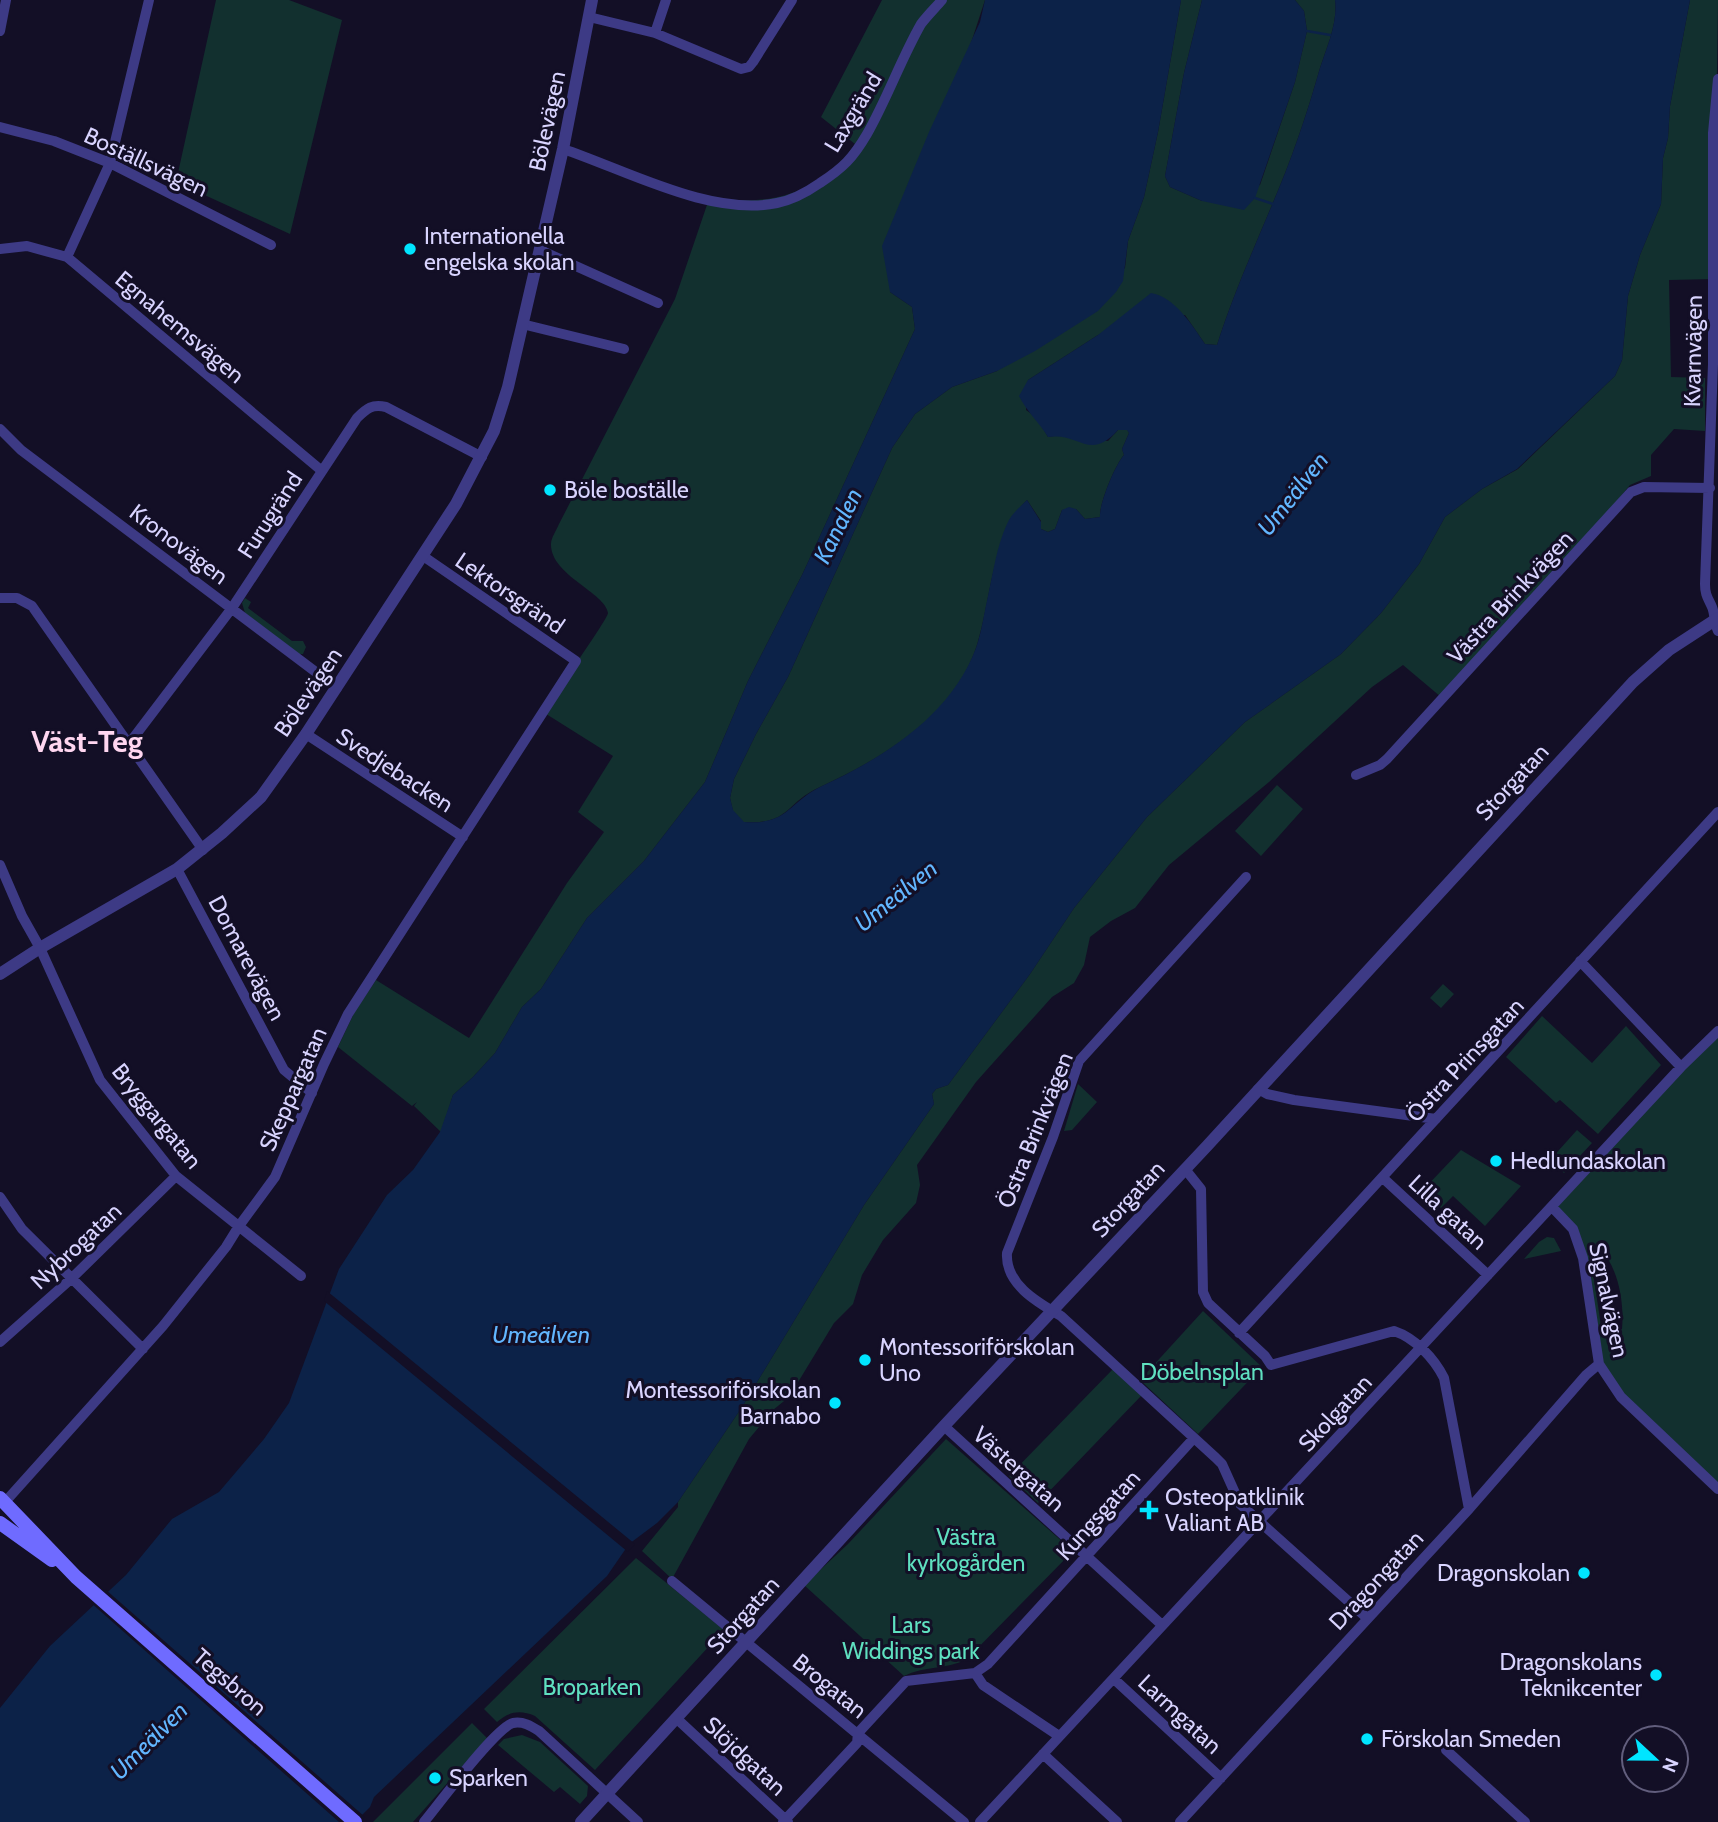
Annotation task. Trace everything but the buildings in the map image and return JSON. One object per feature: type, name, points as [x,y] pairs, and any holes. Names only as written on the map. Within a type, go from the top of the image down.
[{"type":"main road","points":[[3,1500],[76,1577]]},
{"type":"main road","points":[[3,1527],[76,1577]]},
{"type":"main road","name":"Tegsbron","points":[[76,1577],[355,1822]]},
{"type":"street","points":[[0,31],[6,0]]},
{"type":"street","points":[[68,257],[110,163],[149,0]]},
{"type":"street","name":"Bölevägen","points":[[0,974],[177,869],[203,850],[261,797],[337,688],[423,556],[482,457],[494,431],[564,149],[593,0]]},
{"type":"street","points":[[655,33],[667,0]]},
{"type":"street","points":[[589,17],[655,33],[734,67],[749,67],[792,0]]},
{"type":"street","name":"Laxgränd","points":[[564,149],[670,189],[727,204],[753,206],[796,198],[845,166],[866,137],[922,23],[942,0]]},
{"type":"street","name":"Kvarnvägen","points":[[1717,623],[1713,608],[1706,600],[1705,584],[1710,488],[1714,279],[1713,133],[1718,79]]},
{"type":"street","name":"Boställsvägen","points":[[0,128],[54,141],[110,163],[271,245]]},
{"type":"street","name":"Egnahemsvägen","points":[[0,249],[27,246],[68,257],[322,471]]},
{"type":"street","points":[[540,250],[658,303]]},
{"type":"street","points":[[522,324],[624,349]]},
{"type":"street","name":"Furugränd","points":[[128,745],[232,608],[357,418],[367,408],[377,405],[386,407],[482,457]]},
{"type":"street","name":"Kronovägen","points":[[0,429],[21,450],[337,688]]},
{"type":"street","name":"Västra Brinkvägen","points":[[1356,775],[1380,765],[1387,758],[1631,492],[1644,487],[1710,488]]},
{"type":"street","name":"Lektorsgränd","points":[[423,556],[576,661]]},
{"type":"street","points":[[0,598],[17,598],[32,607],[203,850]]},
{"type":"street","name":"Storgatan","points":[[581,1822],[1633,682],[1669,650],[1717,623]]},
{"type":"street","name":"Skeppargatan","points":[[3,1500],[143,1349],[199,1283],[275,1177],[348,1014],[576,661]]},
{"type":"street","name":"Svedjebacken","points":[[306,734],[463,837]]},
{"type":"street","name":"Östra Prinsgatan","points":[[1239,1333],[1718,812]]},
{"type":"street","name":"Bryggargatan","points":[[0,865],[3,881],[40,948],[100,1080],[176,1176],[301,1276]]},
{"type":"street","name":"Domarevägen","points":[[177,869],[284,1070],[312,1093]]},
{"type":"street","name":"Östra Brinkvägen","points":[[1246,877],[1079,1061],[1053,1137],[1007,1253],[1006,1262],[1012,1278],[1043,1307],[1061,1316],[1222,1464],[1240,1504],[1367,1618]]},
{"type":"street","points":[[1580,961],[1681,1067]]},
{"type":"street","name":"Skolgatan","points":[[980,1822],[1681,1067],[1718,1031]]},
{"type":"street","points":[[1258,1089],[1267,1094],[1294,1100],[1436,1119]]},
{"type":"street","points":[[1185,1169],[1200,1189],[1205,1299],[1265,1356],[1271,1365],[1394,1331],[1422,1348],[1444,1378],[1469,1509]]},
{"type":"street","name":"Nybrogatan","points":[[0,1342],[72,1278],[176,1176]]},
{"type":"street","name":"Lilla gatan","points":[[1383,1178],[1488,1275]]},
{"type":"street","points":[[0,1197],[22,1228],[143,1349]]},
{"type":"street","name":"Signalvägen","points":[[1552,1207],[1573,1229],[1583,1258],[1599,1364],[1621,1397],[1718,1489]]},
{"type":"street","name":"Dragongatan","points":[[1180,1822],[1469,1509],[1586,1375],[1599,1364]]},
{"type":"street","name":"Västergatan","points":[[944,1426],[1162,1625]]},
{"type":"street","name":"Kungsgatan","points":[[975,1673],[988,1664],[1195,1438]]},
{"type":"street","name":"Brogatan","points":[[672,1581],[964,1822]]},
{"type":"street","points":[[785,1821],[857,1743],[858,1733],[906,1681],[975,1673],[983,1685],[1059,1736]]},
{"type":"street","name":"Larmgatan","points":[[1114,1679],[1221,1778]]},
{"type":"street","name":"Slöjdgatan","points":[[676,1718],[785,1821]]},
{"type":"street","points":[[424,1822],[492,1741],[513,1723],[526,1723],[539,1731],[638,1822]]},
{"type":"street","points":[[1446,1750],[1525,1822]]},
{"type":"street","points":[[1043,1754],[1117,1822]]},
{"type":"green space","points":[[216,0],[289,0],[342,20],[290,234],[176,182]]},
{"type":"green space","points":[[882,0],[985,0],[890,292],[912,307],[915,329],[803,573],[748,681],[705,782],[644,861],[587,918],[541,989],[522,1007],[495,1053],[453,1095],[441,1132],[414,1106],[417,1102],[412,1106],[338,1047],[354,1013],[376,980],[469,1038],[567,883],[604,832],[578,812],[613,756],[543,712],[608,613],[598,598],[559,565],[553,555],[552,539],[675,299],[710,196],[752,200],[791,193],[826,175],[842,161],[855,144],[821,117]]},
{"type":"green space","points":[[1181,0],[1202,0],[1184,73],[1165,176],[1170,187],[1202,201],[1260,185],[1295,82],[1307,31],[1304,11],[1295,0],[1335,0],[1336,8],[1331,34],[1298,137],[1217,345],[1205,344],[1185,315],[1098,335],[1028,380],[1026,410],[1037,418],[1048,437],[1060,435],[1108,441],[1118,430],[1127,429],[1129,433],[1122,449],[1124,455],[1108,485],[1100,517],[1085,519],[1076,509],[1062,510],[1055,529],[1048,532],[1041,529],[1041,521],[1027,500],[1015,514],[999,549],[977,645],[952,693],[934,714],[890,749],[807,794],[778,817],[758,822],[743,822],[733,811],[730,798],[734,779],[788,677],[892,448],[915,414],[952,387],[997,371],[1125,268],[1128,241],[1144,197],[1158,132]]},
{"type":"green space","points":[[1690,0],[1718,0],[1714,279],[1669,280],[1671,377],[1705,378],[1705,431],[1674,429],[1651,455],[1651,476],[1630,485],[1441,697],[1403,665],[1372,687],[1269,782],[1169,865],[1135,908],[1090,937],[1084,965],[1074,983],[1052,997],[976,1082],[917,1165],[920,1185],[916,1203],[883,1240],[862,1275],[853,1304],[834,1323],[789,1397],[773,1410],[749,1439],[672,1579],[642,1551],[678,1507],[678,1502],[742,1407],[864,1205],[934,1104],[932,1094],[936,1089],[948,1085],[1030,974],[1074,908],[1147,817],[1245,722],[1341,654],[1381,613],[1419,564],[1445,517],[1482,489],[1518,469],[1615,376],[1622,360],[1628,296],[1640,255],[1661,204],[1663,158],[1668,138],[1670,106]]},
{"type":"green space","points":[[245,598],[251,602],[248,608],[292,641],[303,641],[306,647],[303,654],[299,654],[245,613],[242,603]]},
{"type":"green space","points":[[1277,785],[1303,809],[1261,856],[1235,831]]},
{"type":"green space","points":[[1443,984],[1454,994],[1441,1008],[1430,998]]},
{"type":"green space","points":[[1542,1016],[1592,1063],[1626,1026],[1661,1065],[1598,1134],[1560,1100],[1556,1103],[1506,1057]]},
{"type":"green space","points":[[1718,1031],[1718,1489],[1646,1422],[1599,1364],[1573,1229],[1552,1207]],"holes":[[[1591,1258],[1608,1259],[1616,1275],[1620,1293],[1622,1329],[1602,1333]]]},
{"type":"green space","points":[[1078,1084],[1097,1102],[1072,1130],[1064,1131]]},
{"type":"green space","points":[[1577,1130],[1592,1143],[1564,1173],[1550,1160]]},
{"type":"green space","points":[[1461,1150],[1521,1186],[1485,1226],[1453,1196],[1441,1208],[1422,1191]]},
{"type":"green space","points":[[1547,1237],[1554,1238],[1561,1251],[1524,1259],[1539,1242]]},
{"type":"green space","name":"Döbelnsplan","points":[[1203,1311],[1262,1367],[1198,1434],[1140,1380]]},
{"type":"green space","points":[[1113,1369],[1142,1395],[1038,1503],[1009,1476]]},
{"type":"green space","name":"Västra kyrkogården","points":[[946,1439],[1073,1551],[966,1660],[904,1676],[804,1585],[848,1544]]},
{"type":"green space","name":"Broparken","points":[[636,1558],[724,1630],[595,1770],[535,1716],[515,1713],[497,1722],[484,1709]]},
{"type":"green space","name":"Sparken","points":[[472,1723],[487,1738],[413,1822],[373,1822]]},
{"type":"green space","points":[[522,1735],[540,1742],[588,1786],[587,1796],[580,1804],[560,1787],[554,1792],[498,1745],[504,1739]]},
{"type":"water","name":"Umeälven","points":[[985,0],[1181,0],[1158,132],[1144,197],[1128,241],[1123,281],[1098,311],[1035,351],[997,371],[952,387],[915,414],[892,448],[788,677],[734,779],[730,798],[733,810],[744,822],[759,822],[779,816],[810,793],[869,762],[913,731],[950,694],[965,672],[976,648],[1004,532],[1011,517],[1027,500],[1041,522],[1041,529],[1048,532],[1055,529],[1062,510],[1069,507],[1076,509],[1085,519],[1100,517],[1108,485],[1124,455],[1122,449],[1129,433],[1127,430],[1118,430],[1108,439],[1092,445],[1068,438],[1048,437],[1019,396],[1028,380],[1098,335],[1151,293],[1175,306],[1205,344],[1217,345],[1298,137],[1331,34],[1335,0],[1690,0],[1670,106],[1668,138],[1663,158],[1661,204],[1640,255],[1628,296],[1622,360],[1615,376],[1517,469],[1482,489],[1445,517],[1419,564],[1381,613],[1341,654],[1245,722],[1147,817],[1074,908],[1030,974],[948,1085],[936,1089],[932,1094],[934,1104],[864,1205],[742,1407],[678,1502],[657,1523],[629,1544],[607,1576],[374,1797],[370,1807],[355,1822],[0,1822],[0,1708],[50,1646],[126,1575],[172,1519],[219,1492],[264,1439],[289,1403],[339,1269],[387,1195],[413,1170],[440,1132],[453,1095],[495,1053],[522,1007],[541,989],[587,918],[644,861],[705,782],[748,681],[803,573],[915,329],[912,307],[890,292],[882,246],[929,132],[980,22]]},
{"type":"water","points":[[1202,0],[1295,0],[1304,11],[1307,31],[1295,82],[1255,198],[1244,210],[1202,201],[1170,187],[1165,176],[1184,73]]},
{"type":"pier","points":[[327,1291],[635,1544],[628,1552],[324,1301]]},
{"type":"pier","points":[[105,1589],[365,1817],[360,1822],[339,1822],[90,1602]]},
{"type":"waterway","points":[[1307,31],[1330,35]]},
{"type":"waterway","points":[[1255,198],[1273,204]]},
{"type":"place","name":"Internationella engelska skolan","points":[[410,249]]},
{"type":"place","name":"Böle boställe","points":[[550,490]]},
{"type":"place","name":"Hedlundaskolan","points":[[1496,1161]]},
{"type":"place","name":"Montessoriförskolan Uno","points":[[865,1360]]},
{"type":"place","name":"Montessoriförskolan Barnabo","points":[[835,1403]]},
{"type":"place","name":"Osteopatklinik Valiant AB","points":[[1149,1510]]},
{"type":"place","name":"Dragonskolan","points":[[1584,1573]]},
{"type":"place","name":"Dragonskolans Teknikcenter","points":[[1656,1675]]},
{"type":"place","name":"Förskolan Smeden","points":[[1367,1739]]},
{"type":"place","name":"Sparken","points":[[435,1778]]},
{"type":"district","name":"Väst-Teg","points":[[87,742]]},
{"type":"water label","name":"Kanalen","points":[[838,526]]},
{"type":"park label","name":"Lars Widdings park","points":[[911,1638]]}]
